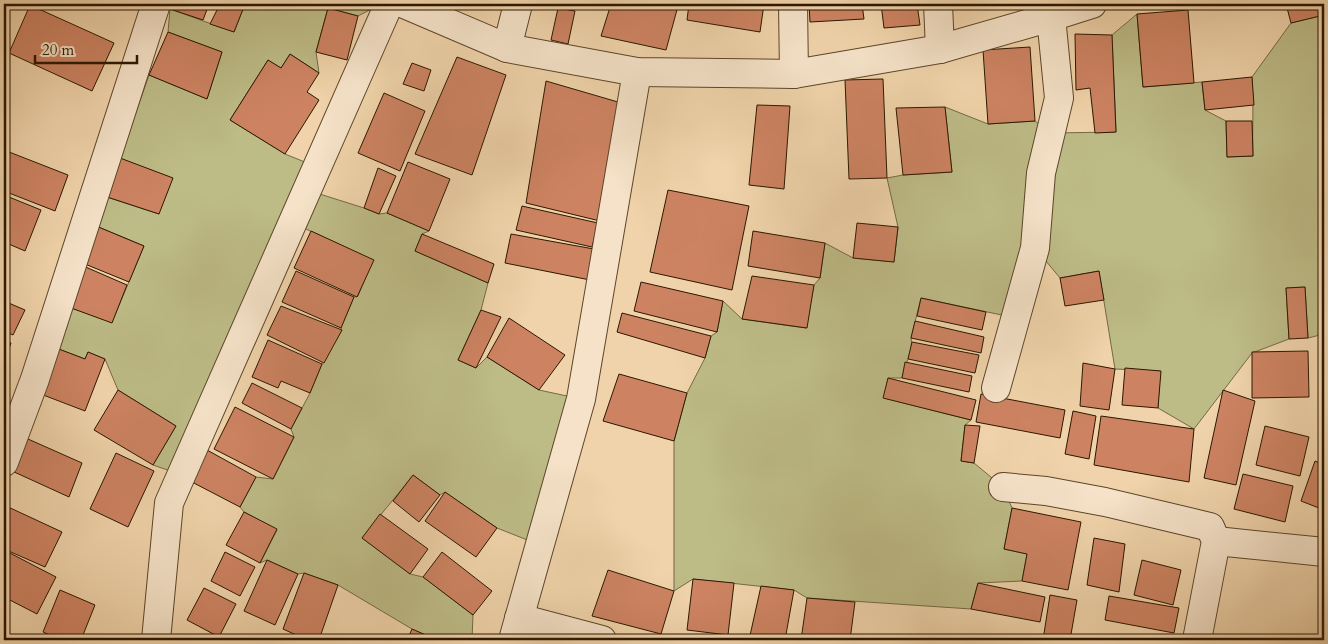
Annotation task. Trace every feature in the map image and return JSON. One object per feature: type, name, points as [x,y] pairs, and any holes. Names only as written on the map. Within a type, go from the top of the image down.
[{"type":"street","points":[[4,462],[38,369],[156,4]]},
{"type":"street","points":[[156,640],[169,503],[389,4]]},
{"type":"street","points":[[404,4],[507,48],[636,72],[794,74],[940,49],[1092,4]]},
{"type":"street","points":[[507,48],[518,4]]},
{"type":"street","points":[[793,4],[794,74]]},
{"type":"street","points":[[938,4],[940,49]]},
{"type":"street","points":[[996,388],[1035,248],[1041,173],[1058,98],[1051,17]]},
{"type":"street","points":[[602,640],[516,629],[581,399],[636,72]]},
{"type":"street","points":[[1003,487],[1046,491],[1095,500],[1210,527],[1216,541],[1197,640]]},
{"type":"street","points":[[1216,541],[1324,552]]},
{"type":"shaded area","points":[[245,4],[381,4],[358,16],[328,8],[316,52],[319,73],[290,54],[281,68],[268,60],[230,120],[285,154],[317,167],[307,190],[379,214],[387,213],[429,231],[422,234],[415,251],[488,283],[481,310],[458,360],[476,368],[487,357],[539,390],[581,399],[540,545],[497,528],[445,492],[440,495],[413,475],[362,538],[410,574],[423,577],[473,615],[472,640],[437,640],[412,629],[338,585],[304,573],[298,574],[267,560],[260,563],[277,530],[244,512],[240,507],[256,477],[273,479],[294,437],[291,429],[310,393],[322,364],[342,330],[341,328],[354,297],[358,296],[373,260],[293,223],[182,475],[153,465],[176,426],[118,390],[105,359],[88,352],[85,359],[56,348],[63,305],[112,322],[144,246],[96,226],[104,196],[159,214],[120,158],[149,75],[207,99],[222,52],[168,32],[170,9],[234,32]]},
{"type":"shaded area","points":[[1137,14],[1143,87],[1202,82],[1205,110],[1226,121],[1227,157],[1253,156],[1252,77],[1291,23],[1324,15],[1324,205],[1321,205],[1322,249],[1324,249],[1324,334],[1308,338],[1305,287],[1286,288],[1289,339],[1252,353],[1194,429],[1158,408],[1160,371],[1115,369],[1099,271],[1060,278],[1036,249],[1016,318],[921,298],[911,338],[910,352],[902,378],[888,378],[884,398],[971,420],[965,425],[961,461],[974,463],[1003,487],[1012,508],[1004,549],[1027,554],[1022,581],[978,583],[971,609],[807,598],[794,590],[693,579],[674,591],[674,441],[687,393],[705,358],[711,336],[717,332],[723,301],[742,319],[806,328],[814,285],[820,278],[825,243],[853,258],[894,262],[898,227],[887,178],[903,175],[952,172],[945,107],[988,124],[1035,121],[1051,133],[1116,132],[1112,35]]},
{"type":"building","points":[[171,4],[209,4],[203,20],[170,9]]},
{"type":"building","points":[[220,4],[245,4],[234,32],[210,24]]},
{"type":"building","points":[[611,4],[668,4],[678,6],[666,50],[601,36]]},
{"type":"building","points":[[689,4],[764,4],[760,32],[687,20]]},
{"type":"building","points":[[809,4],[862,4],[864,19],[810,22]]},
{"type":"building","points":[[881,4],[917,4],[920,25],[884,28]]},
{"type":"building","points":[[1286,4],[1324,4],[1324,15],[1291,23]]},
{"type":"building","points":[[30,5],[114,43],[92,91],[9,53]]},
{"type":"building","points":[[328,8],[358,16],[347,60],[316,52]]},
{"type":"building","points":[[558,8],[575,11],[568,44],[551,40]]},
{"type":"building","points":[[1188,10],[1194,83],[1143,87],[1137,14]]},
{"type":"building","points":[[168,32],[222,52],[207,99],[149,75]]},
{"type":"building","points":[[1075,34],[1112,35],[1116,132],[1095,133],[1090,88],[1076,90]]},
{"type":"building","points":[[1030,47],[1035,121],[988,124],[983,50]]},
{"type":"building","points":[[290,54],[319,73],[307,92],[319,100],[285,154],[230,120],[268,60],[281,68]]},
{"type":"building","points":[[457,57],[506,75],[472,175],[415,154]]},
{"type":"building","points":[[412,63],[431,70],[424,91],[403,84]]},
{"type":"building","points":[[1252,77],[1254,105],[1205,110],[1202,82]]},
{"type":"building","points":[[883,79],[887,178],[849,179],[845,80]]},
{"type":"building","points":[[546,81],[618,102],[600,221],[526,203]]},
{"type":"building","points":[[384,93],[425,111],[400,171],[358,153]]},
{"type":"building","points":[[757,105],[790,106],[784,189],[749,185]]},
{"type":"building","points":[[945,107],[952,172],[903,175],[896,108]]},
{"type":"building","points":[[1226,121],[1252,121],[1253,156],[1227,157]]},
{"type":"building","points":[[4,150],[68,175],[55,211],[4,191]]},
{"type":"building","points":[[120,158],[173,178],[159,214],[104,196]]},
{"type":"building","points":[[408,162],[450,179],[429,231],[387,213]]},
{"type":"building","points":[[378,168],[396,176],[379,214],[364,208]]},
{"type":"building","points":[[668,190],[749,206],[732,290],[650,272]]},
{"type":"building","points":[[4,195],[41,210],[25,251],[4,242]]},
{"type":"building","points":[[1321,205],[1324,205],[1324,249],[1322,250]]},
{"type":"building","points":[[522,206],[598,223],[592,247],[516,230]]},
{"type":"building","points":[[857,223],[898,227],[894,262],[853,258]]},
{"type":"building","points":[[96,226],[144,246],[129,282],[80,262]]},
{"type":"building","points":[[311,231],[374,260],[357,297],[294,268]]},
{"type":"building","points":[[753,231],[825,243],[820,278],[748,266]]},
{"type":"building","points":[[422,234],[494,264],[488,283],[415,251]]},
{"type":"building","points":[[511,234],[594,249],[590,280],[505,263]]},
{"type":"building","points":[[81,265],[127,285],[112,323],[63,305]]},
{"type":"building","points":[[296,271],[354,297],[341,328],[282,302]]},
{"type":"building","points":[[1099,271],[1104,300],[1065,306],[1060,278]]},
{"type":"building","points":[[752,276],[814,285],[807,328],[742,319]]},
{"type":"building","points":[[641,282],[723,301],[717,332],[634,311]]},
{"type":"building","points":[[1305,287],[1308,338],[1289,339],[1286,288]]},
{"type":"building","points":[[921,298],[986,312],[982,330],[917,316]]},
{"type":"building","points":[[4,301],[25,310],[13,335],[4,331]]},
{"type":"building","points":[[281,306],[342,330],[324,363],[267,335]]},
{"type":"building","points":[[481,310],[501,317],[476,368],[458,360]]},
{"type":"building","points":[[622,313],[711,336],[705,358],[617,332]]},
{"type":"building","points":[[509,318],[565,355],[539,390],[487,357]]},
{"type":"building","points":[[915,321],[984,337],[981,353],[911,338]]},
{"type":"building","points":[[4,340],[11,343],[4,362]]},
{"type":"building","points":[[268,340],[322,364],[310,393],[281,381],[278,388],[252,377]]},
{"type":"building","points":[[912,342],[979,355],[975,373],[908,359]]},
{"type":"building","points":[[56,348],[85,359],[88,352],[105,359],[85,411],[38,393]]},
{"type":"building","points":[[1308,351],[1309,397],[1252,398],[1252,352]]},
{"type":"building","points":[[905,362],[972,376],[969,392],[902,378]]},
{"type":"building","points":[[1083,363],[1115,369],[1109,410],[1080,406]]},
{"type":"building","points":[[1125,368],[1161,371],[1158,408],[1122,405]]},
{"type":"building","points":[[619,374],[687,393],[674,441],[603,421]]},
{"type":"building","points":[[888,378],[976,400],[971,420],[883,398]]},
{"type":"building","points":[[252,383],[302,408],[291,429],[242,403]]},
{"type":"building","points":[[118,390],[176,426],[153,465],[94,430]]},
{"type":"building","points":[[1223,390],[1255,401],[1236,485],[1204,478]]},
{"type":"building","points":[[981,394],[1065,410],[1060,438],[976,422]]},
{"type":"building","points":[[235,407],[294,437],[273,479],[214,449]]},
{"type":"building","points":[[1073,411],[1096,416],[1089,459],[1065,454]]},
{"type":"building","points":[[1101,416],[1194,429],[1189,482],[1094,465]]},
{"type":"building","points":[[965,425],[980,426],[974,463],[961,461]]},
{"type":"building","points":[[1265,426],[1309,437],[1300,476],[1256,465]]},
{"type":"building","points":[[28,439],[82,463],[69,497],[12,471]]},
{"type":"building","points":[[207,450],[256,477],[240,507],[190,481]]},
{"type":"building","points":[[116,453],[154,471],[128,527],[90,509]]},
{"type":"building","points":[[1315,461],[1324,465],[1324,510],[1301,501]]},
{"type":"building","points":[[1243,474],[1293,486],[1285,522],[1234,509]]},
{"type":"building","points":[[413,475],[440,495],[419,522],[393,501]]},
{"type":"building","points":[[445,492],[497,528],[476,557],[425,521]]},
{"type":"building","points":[[6,506],[62,532],[45,567],[4,549],[4,512]]},
{"type":"building","points":[[1012,508],[1081,522],[1068,590],[1022,581],[1027,554],[1004,549]]},
{"type":"building","points":[[244,512],[277,529],[260,563],[226,545]]},
{"type":"building","points":[[380,514],[428,549],[410,574],[362,538]]},
{"type":"building","points":[[1094,538],[1125,544],[1119,592],[1087,585]]},
{"type":"building","points":[[4,550],[56,577],[37,614],[4,597]]},
{"type":"building","points":[[225,552],[255,567],[240,596],[211,581]]},
{"type":"building","points":[[442,552],[492,591],[473,615],[423,577]]},
{"type":"building","points":[[267,560],[298,574],[275,625],[244,611]]},
{"type":"building","points":[[1142,560],[1181,570],[1173,605],[1134,595]]},
{"type":"building","points":[[608,570],[674,591],[661,634],[592,616]]},
{"type":"building","points":[[304,573],[338,585],[319,640],[307,640],[283,629]]},
{"type":"building","points":[[693,579],[734,583],[728,635],[687,630]]},
{"type":"building","points":[[978,583],[1045,597],[1040,622],[971,609]]},
{"type":"building","points":[[761,586],[794,590],[785,640],[749,640]]},
{"type":"building","points":[[204,588],[236,604],[219,637],[187,620]]},
{"type":"building","points":[[60,590],[95,605],[81,640],[61,640],[43,632]]},
{"type":"building","points":[[1050,595],[1077,600],[1070,640],[1043,640]]},
{"type":"building","points":[[1109,596],[1179,608],[1174,633],[1105,620]]},
{"type":"building","points":[[807,598],[855,602],[850,640],[801,640]]},
{"type":"building","points":[[412,629],[437,640],[407,640]]}]
